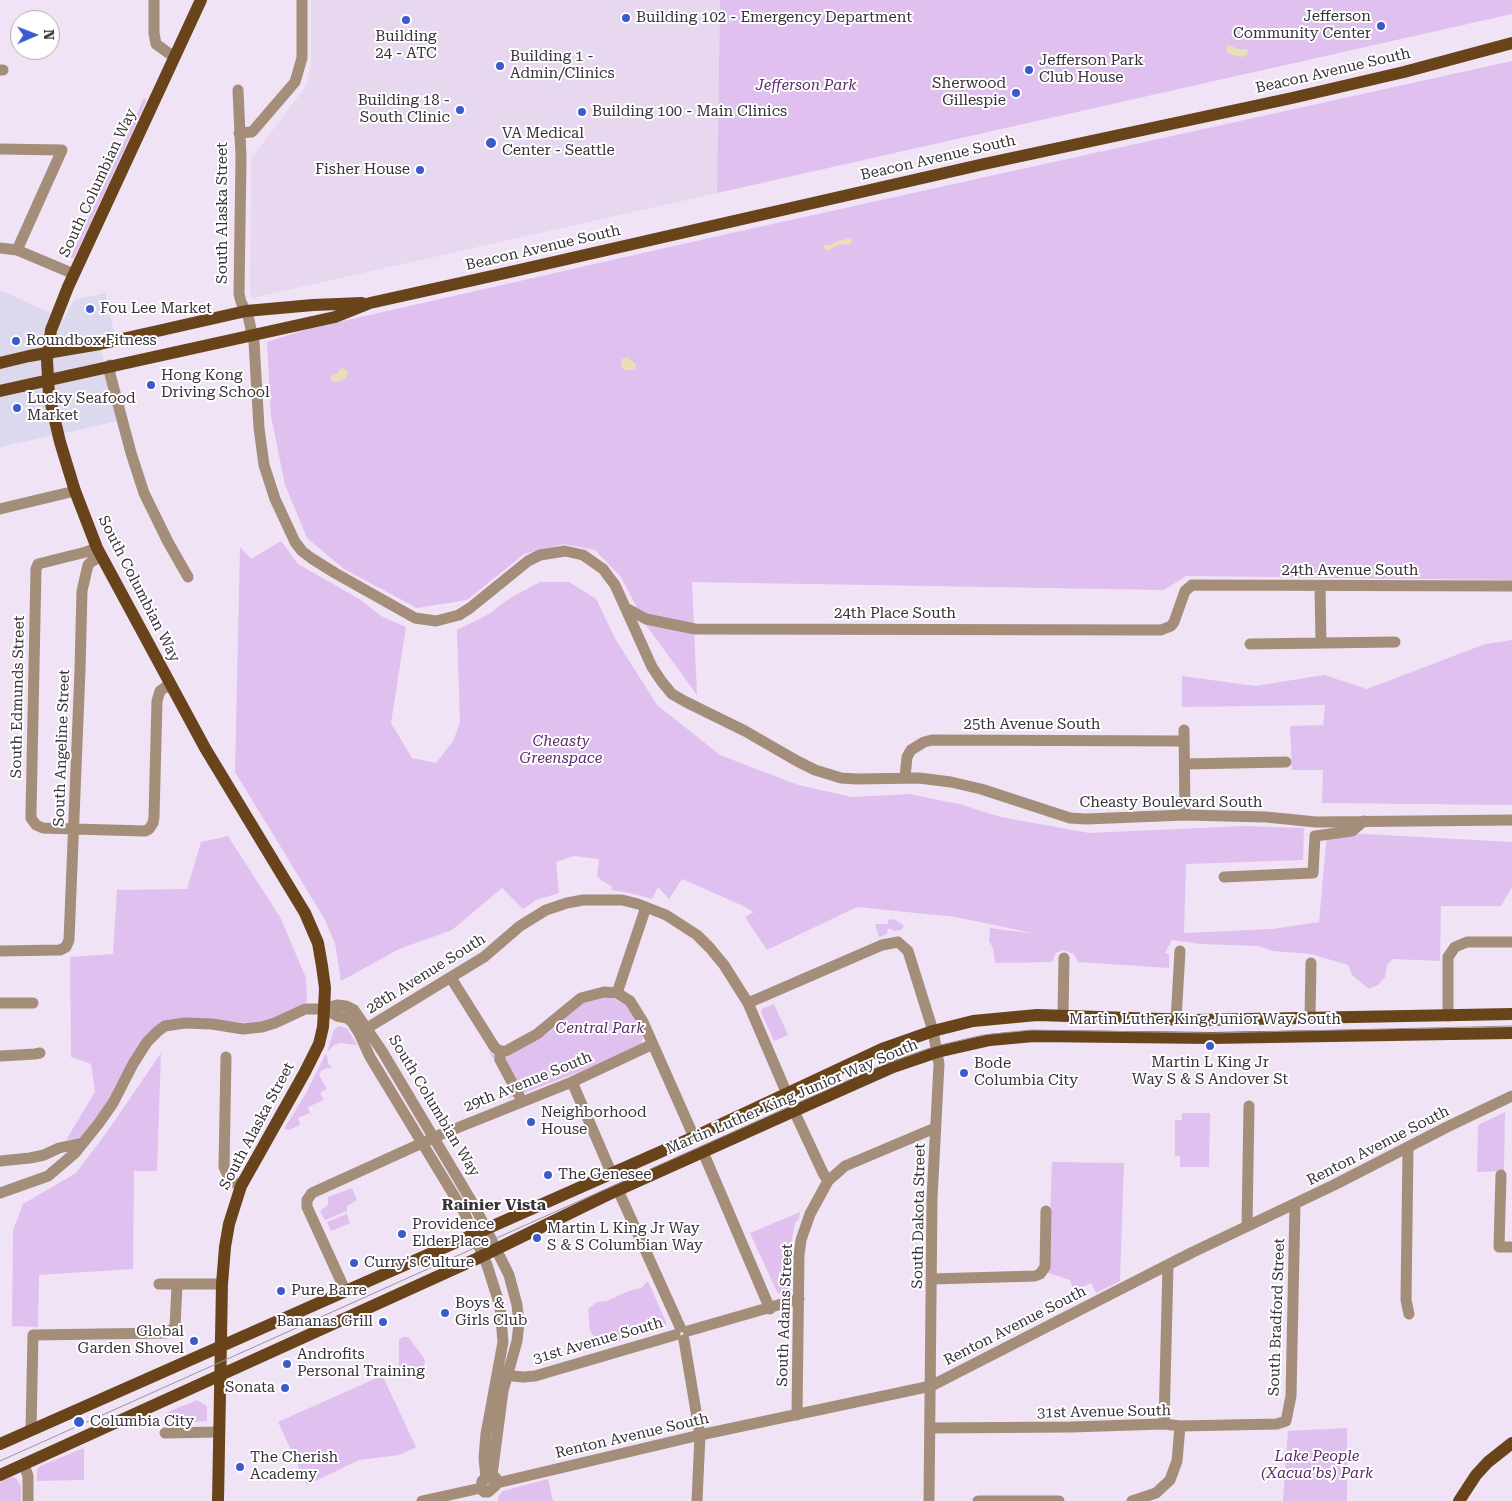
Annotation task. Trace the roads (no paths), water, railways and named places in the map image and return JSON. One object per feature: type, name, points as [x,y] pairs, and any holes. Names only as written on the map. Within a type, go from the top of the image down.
[{"type":"main road","name":"South Columbian Way","points":[[201,0],[50,330],[47,353],[48,380],[60,442],[75,491],[99,552],[218,770],[310,923],[318,943],[322,966],[325,988],[324,1009]]},
{"type":"main road","name":"Beacon Avenue South","points":[[0,391],[335,317],[370,303],[984,164],[1301,96],[1404,72],[1512,43]]},
{"type":"main road","name":"Beacon Avenue South","points":[[0,364],[47,353],[75,350],[246,311],[313,305],[370,303]]},
{"type":"main road","points":[[50,330],[62,344],[75,350]]},
{"type":"main road","name":"South Alaska Street","points":[[218,1501],[222,1284],[229,1224],[241,1186],[312,1059],[323,1027],[324,1009]]},
{"type":"main road","name":"Martin Luther King Junior Way South","points":[[0,1444],[610,1172],[694,1137],[882,1050],[933,1031],[973,1021],[1012,1016],[1176,1020],[1512,1014]]},
{"type":"main road","name":"Martin Luther King Junior Way South","points":[[0,1475],[497,1249],[618,1190],[893,1067],[937,1052],[990,1040],[1034,1036],[1211,1038],[1512,1033]]},
{"type":"main road","points":[[1459,1501],[1476,1475],[1488,1462],[1512,1443]]},
{"type":"street","points":[[154,0],[156,44],[174,57]]},
{"type":"street","points":[[239,133],[252,132],[295,82],[302,58],[302,0]]},
{"type":"street","name":"South Alaska Street","points":[[238,90],[241,157],[239,294],[253,335]]},
{"type":"street","points":[[0,149],[62,150],[17,250]]},
{"type":"street","points":[[0,248],[17,250],[74,274]]},
{"type":"street","name":"Cheasty Boulevard South","points":[[253,335],[261,448],[268,478],[289,531],[302,551],[311,558],[415,618],[436,621],[459,615],[528,561],[550,552],[573,551],[583,554],[603,569],[615,585],[652,667],[672,694],[745,731],[797,761],[831,775],[857,779],[926,778],[964,785],[1070,818],[1100,819],[1185,815],[1266,817],[1316,822],[1512,820]]},
{"type":"street","points":[[110,366],[110,374],[137,474],[168,542],[188,577]]},
{"type":"street","points":[[0,509],[75,491]]},
{"type":"street","name":"South Edmunds Street","points":[[74,829],[43,828],[36,825],[30,813],[36,569],[38,564],[86,552],[99,552]]},
{"type":"street","name":"South Angeline Street","points":[[0,950],[60,950],[66,947],[69,940],[82,592],[88,565],[99,552]]},
{"type":"street","name":"24th Avenue South","points":[[1167,628],[1174,622],[1188,587],[1192,585],[1512,586]]},
{"type":"street","points":[[1320,586],[1320,643]]},
{"type":"street","name":"24th Place South","points":[[626,608],[646,619],[695,629],[1161,630],[1167,628]]},
{"type":"street","points":[[1250,644],[1395,642]]},
{"type":"street","points":[[74,829],[145,831],[153,823],[157,700],[160,691],[170,684]]},
{"type":"street","name":"25th Avenue South","points":[[905,777],[907,757],[911,750],[924,742],[932,740],[1184,736],[1184,764]]},
{"type":"street","points":[[1185,815],[1184,764],[1286,762]]},
{"type":"street","points":[[1224,877],[1313,873],[1315,836],[1352,831],[1364,821]]},
{"type":"street","name":"28th Avenue South","points":[[363,1031],[492,951],[528,921],[556,906],[591,899],[622,900],[646,907]]},
{"type":"street","points":[[617,993],[646,907],[682,924],[697,935],[724,965],[748,1003],[787,1094]]},
{"type":"street","name":"South Dakota Street","points":[[748,1003],[882,945],[898,942],[908,951],[933,1031],[939,1064],[932,1199],[929,1501]]},
{"type":"street","points":[[1448,1016],[1448,957],[1455,948],[1467,942],[1512,942]]},
{"type":"street","points":[[1176,1020],[1180,951]]},
{"type":"street","points":[[1063,1016],[1064,958]]},
{"type":"street","points":[[1310,1018],[1311,963]]},
{"type":"street","points":[[450,978],[494,1048],[500,1051],[506,1051],[537,1034],[576,1001],[586,995],[604,992],[617,993],[630,1001],[653,1044],[694,1137]]},
{"type":"street","points":[[0,1002],[33,1002]]},
{"type":"street","points":[[0,1193],[48,1176],[75,1153],[100,1123],[113,1103],[133,1064],[148,1042],[165,1026],[185,1023],[212,1024],[243,1029],[262,1028],[305,1009],[324,1009]]},
{"type":"street","name":"South Columbian Way","points":[[324,1009],[352,1022],[382,1051],[475,1207],[483,1255],[500,1306],[504,1342],[503,1375]]},
{"type":"street","name":"South Columbian Way","points":[[363,1031],[370,1057],[421,1143],[464,1212],[497,1249],[509,1275],[517,1305],[519,1322],[517,1341],[503,1375]]},
{"type":"street","name":"29th Avenue South","points":[[345,1290],[308,1210],[307,1200],[312,1193],[421,1143],[572,1082],[653,1044]]},
{"type":"street","points":[[500,1051],[500,1060],[522,1101]]},
{"type":"street","points":[[0,1056],[40,1053]]},
{"type":"street","points":[[226,1057],[224,1166],[230,1180],[241,1186]]},
{"type":"street","points":[[572,1082],[610,1172]]},
{"type":"street","name":"Renton Avenue South","points":[[422,1501],[700,1435],[931,1386],[1247,1226],[1512,1096]]},
{"type":"street","points":[[1247,1226],[1249,1106]]},
{"type":"street","points":[[794,1111],[828,1181],[845,1166],[936,1128]]},
{"type":"street","points":[[0,1161],[44,1155],[59,1148],[82,1143]]},
{"type":"street","points":[[1408,1148],[1406,1300],[1409,1314]]},
{"type":"street","points":[[703,1152],[770,1308]]},
{"type":"street","points":[[1501,1175],[1499,1247],[1512,1247]]},
{"type":"street","name":"South Adams Street","points":[[797,1415],[801,1240],[810,1214],[828,1181]]},
{"type":"street","points":[[618,1190],[682,1333],[700,1435],[698,1501]]},
{"type":"street","name":"South Bradford Street","points":[[1277,1424],[1286,1421],[1291,1396],[1295,1204]]},
{"type":"street","points":[[932,1278],[1035,1276],[1040,1274],[1045,1267],[1046,1211]]},
{"type":"street","points":[[1164,1424],[1168,1266]]},
{"type":"street","points":[[159,1284],[222,1284]]},
{"type":"street","points":[[31,1430],[32,1334],[166,1333],[175,1328],[177,1285]]},
{"type":"street","name":"31st Avenue South","points":[[503,1375],[535,1376],[799,1299]]},
{"type":"street","points":[[489,1486],[503,1391],[503,1375]]},
{"type":"street","name":"31st Avenue South","points":[[931,1428],[1277,1424]]},
{"type":"street","points":[[1132,1501],[1156,1493],[1170,1480],[1177,1461],[1180,1426]]},
{"type":"street","points":[[165,1432],[219,1432]]},
{"type":"street","points":[[24,1465],[28,1476],[28,1501]]},
{"type":"street","points":[[978,1501],[1059,1501]]},
{"type":"tram line","points":[[0,1461],[880,1066],[936,1046],[983,1035],[1031,1030],[1212,1033],[1512,1026]]},
{"type":"place","name":"Building 102 - Emergency Department","points":[[626,18]]},
{"type":"place","name":"Building 24 - ATC","points":[[406,20]]},
{"type":"place","name":"Jefferson Community Center","points":[[1381,26]]},
{"type":"place","name":"Building 1 - Admin/Clinics","points":[[500,66]]},
{"type":"place","name":"Jefferson Park Club House","points":[[1029,70]]},
{"type":"place","name":"Sherwood Gillespie","points":[[1016,93]]},
{"type":"place","name":"Building 18 - South Clinic","points":[[460,110]]},
{"type":"place","name":"Building 100 - Main Clinics","points":[[582,112]]},
{"type":"place","name":"VA Medical Center - Seattle","points":[[491,143]]},
{"type":"place","name":"Fisher House","points":[[420,170]]},
{"type":"place","name":"Fou Lee Market","points":[[90,309]]},
{"type":"place","name":"Roundbox Fitness","points":[[16,341]]},
{"type":"place","name":"Hong Kong Driving School","points":[[151,385]]},
{"type":"place","name":"Lucky Seafood Market","points":[[17,408]]},
{"type":"place","name":"Martin L King Jr Way S & S Andover St","points":[[1210,1046]]},
{"type":"place","name":"Bode Columbia City","points":[[964,1073]]},
{"type":"place","name":"Neighborhood House","points":[[531,1122]]},
{"type":"place","name":"The Genesee","points":[[548,1175]]},
{"type":"place","name":"Providence ElderPlace","points":[[402,1234]]},
{"type":"place","name":"Martin L King Jr Way S & S Columbian Way","points":[[537,1238]]},
{"type":"place","name":"Curry's Culture","points":[[354,1263]]},
{"type":"place","name":"Pure Barre","points":[[281,1291]]},
{"type":"place","name":"Boys & Girls Club","points":[[445,1313]]},
{"type":"place","name":"Bananas Grill","points":[[383,1322]]},
{"type":"place","name":"Global Garden Shovel","points":[[194,1341]]},
{"type":"place","name":"Androfits Personal Training","points":[[287,1364]]},
{"type":"place","name":"Sonata","points":[[285,1388]]},
{"type":"place","name":"Columbia City","points":[[79,1422]]},
{"type":"place","name":"The Cherish Academy","points":[[240,1467]]},
{"type":"district","name":"Rainier Vista","points":[[494,1205]]},
{"type":"park label","name":"Jefferson Park","points":[[806,86]]},
{"type":"park label","name":"Cheasty Greenspace","points":[[561,750]]},
{"type":"park label","name":"Central Park","points":[[600,1029]]},
{"type":"park label","name":"Lake People (Xacua'bs) Park","points":[[1317,1466]]}]
